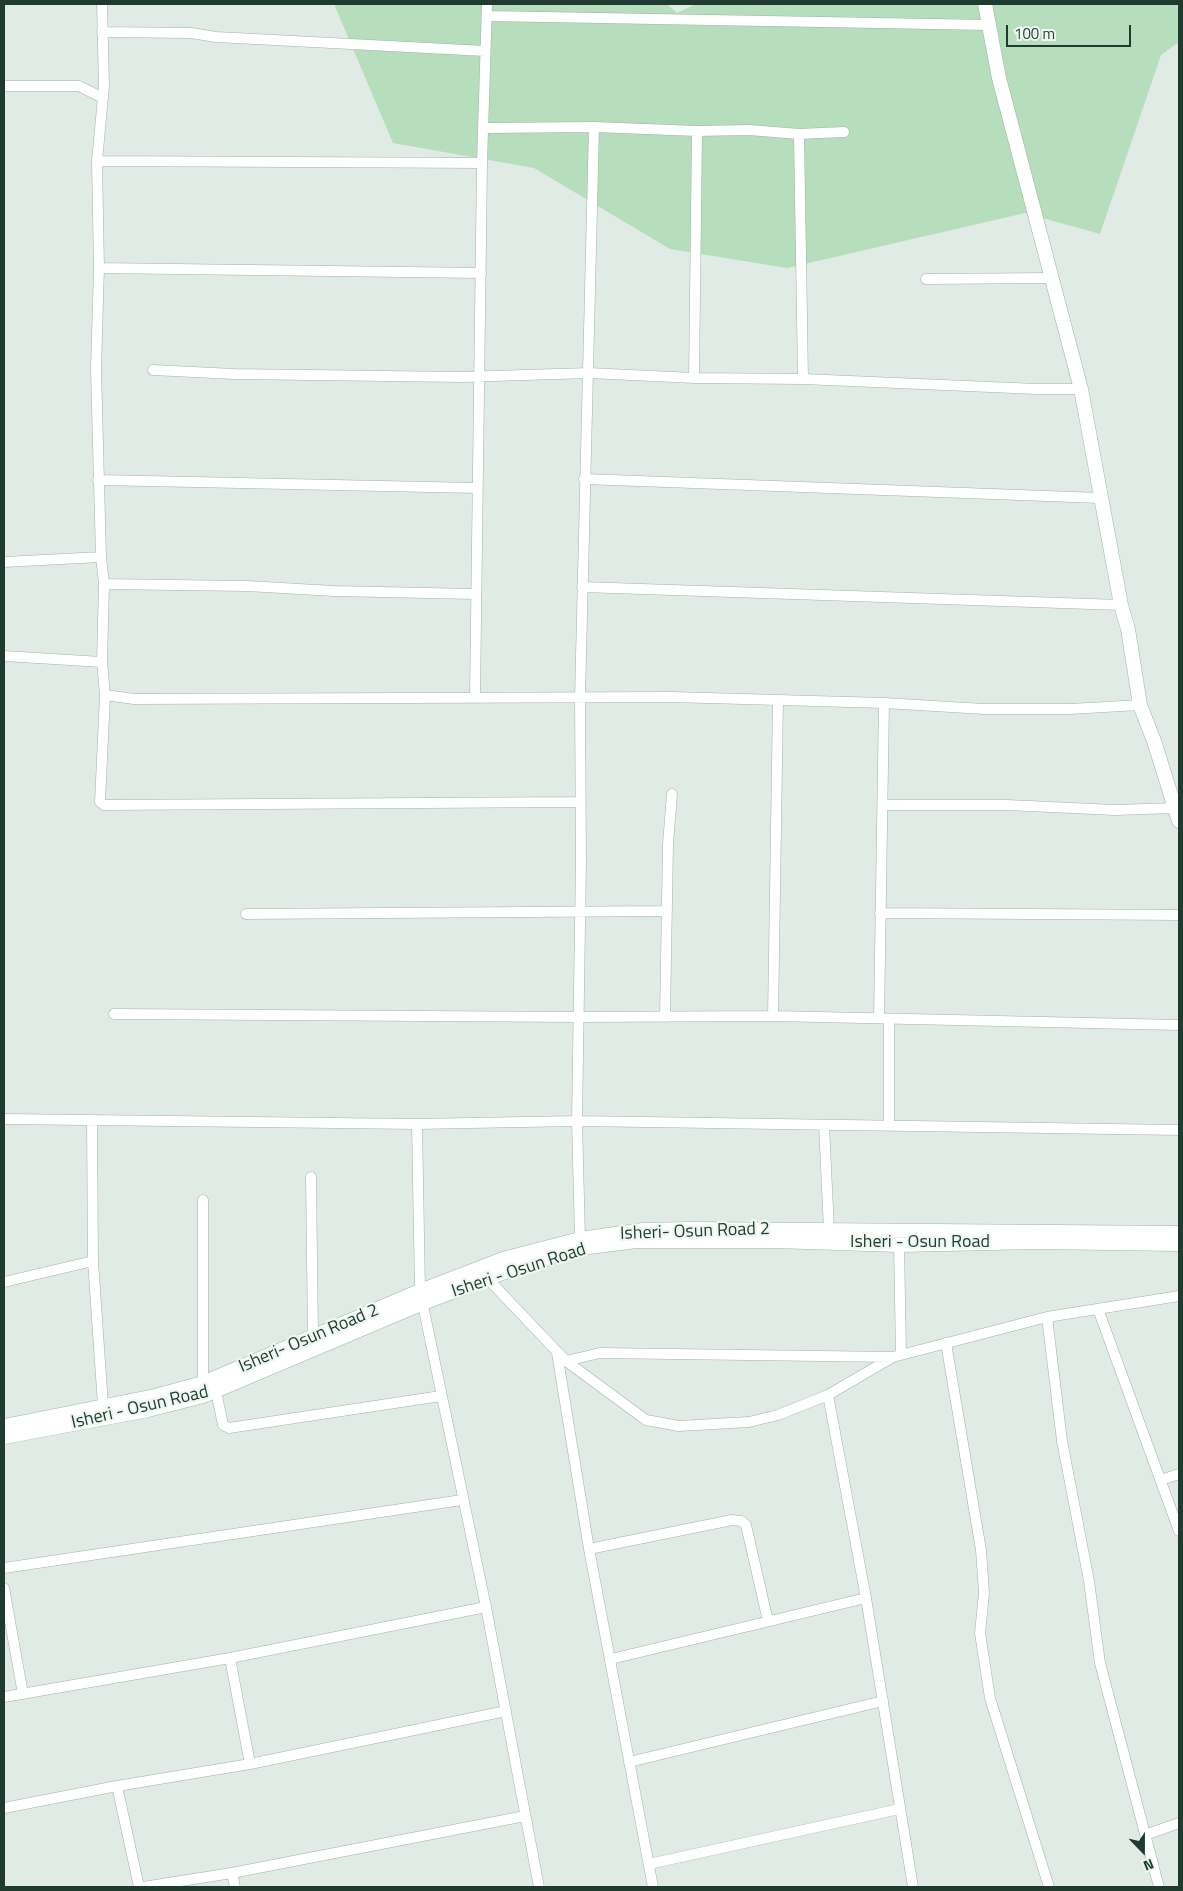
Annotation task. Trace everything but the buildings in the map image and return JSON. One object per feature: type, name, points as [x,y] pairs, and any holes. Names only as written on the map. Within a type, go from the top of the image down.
[{"type":"main road","points":[[985,4],[999,78],[1081,389],[1121,605],[1128,629],[1140,705],[1154,741],[1177,814]]},
{"type":"main road","name":"Isheri- Osun Road 2","points":[[4,1426],[155,1396],[203,1383],[313,1337],[422,1297],[503,1259],[580,1239],[644,1230],[690,1228],[1179,1233]]},
{"type":"main road","name":"Isheri - Osun Road","points":[[4,1437],[148,1410],[216,1391],[422,1297],[581,1248],[636,1241],[775,1241],[899,1245],[1038,1242],[1179,1244]]},
{"type":"street","points":[[102,4],[103,98],[97,161],[99,268],[96,368],[98,480],[104,584],[102,662],[105,695],[100,802],[104,805],[580,802]]},
{"type":"street","points":[[474,697],[474,594],[482,163],[487,4]]},
{"type":"street","points":[[487,16],[988,25]]},
{"type":"street","points":[[102,32],[191,33],[216,37],[485,51]]},
{"type":"street","points":[[4,86],[79,86],[103,98]]},
{"type":"street","points":[[484,128],[594,127],[697,131],[749,130],[799,134],[844,132]]},
{"type":"street","points":[[580,1239],[577,1121],[580,696],[594,127]]},
{"type":"street","points":[[694,378],[697,131]]},
{"type":"street","points":[[799,134],[803,379]]},
{"type":"street","points":[[97,161],[482,163]]},
{"type":"street","points":[[99,268],[481,273]]},
{"type":"street","points":[[926,279],[1052,278]]},
{"type":"street","points":[[153,370],[234,374],[479,376],[589,373],[694,378],[803,379],[1037,389],[1081,389]]},
{"type":"street","points":[[584,479],[1101,498]]},
{"type":"street","points":[[98,480],[477,488]]},
{"type":"street","points":[[4,562],[101,557]]},
{"type":"street","points":[[104,584],[247,586],[334,591],[474,594]]},
{"type":"street","points":[[582,587],[1121,605]]},
{"type":"street","points":[[4,656],[102,662]]},
{"type":"street","points":[[105,695],[134,699],[672,697],[884,703],[984,709],[1070,709],[1140,705]]},
{"type":"street","points":[[773,1016],[778,701]]},
{"type":"street","points":[[884,703],[880,913],[889,1126]]},
{"type":"street","points":[[665,1017],[672,794]]},
{"type":"street","points":[[883,805],[1007,804],[1177,814]]},
{"type":"street","points":[[246,914],[667,911]]},
{"type":"street","points":[[880,913],[1179,915]]},
{"type":"street","points":[[114,1014],[578,1017],[773,1016],[1179,1025]]},
{"type":"street","points":[[4,1119],[417,1124],[577,1121],[1179,1130]]},
{"type":"street","points":[[92,1121],[93,1261],[103,1405]]},
{"type":"street","points":[[417,1124],[422,1297],[462,1500],[486,1607],[539,1887]]},
{"type":"street","points":[[824,1125],[828,1230]]},
{"type":"street","points":[[312,1177],[313,1337]]},
{"type":"street","points":[[203,1383],[204,1200]]},
{"type":"street","points":[[897,1356],[899,1245]]},
{"type":"street","points":[[4,1282],[93,1261]]},
{"type":"street","points":[[487,1278],[566,1361],[646,1420],[679,1426],[749,1422],[778,1415],[828,1395],[897,1356],[1047,1317],[1179,1296]]},
{"type":"street","points":[[1098,1309],[1179,1531]]},
{"type":"street","points":[[1047,1317],[1062,1441],[1089,1581],[1100,1663],[1144,1835],[1160,1887]]},
{"type":"street","points":[[946,1343],[981,1550],[984,1593],[980,1633],[990,1698],[1049,1887]]},
{"type":"street","points":[[557,1353],[589,1549],[653,1887]]},
{"type":"street","points":[[566,1361],[600,1353],[897,1356]]},
{"type":"street","points":[[216,1391],[220,1419],[223,1425],[229,1428],[441,1396]]},
{"type":"street","points":[[828,1395],[866,1598],[913,1887]]},
{"type":"street","points":[[1161,1480],[1179,1474]]},
{"type":"street","points":[[4,1568],[462,1500]]},
{"type":"street","points":[[589,1549],[732,1520],[741,1521],[746,1525],[768,1621]]},
{"type":"street","points":[[4,1588],[23,1694]]},
{"type":"street","points":[[611,1659],[866,1598]]},
{"type":"street","points":[[4,1697],[230,1658],[486,1607]]},
{"type":"street","points":[[230,1658],[250,1764]]},
{"type":"street","points":[[629,1762],[883,1701]]},
{"type":"street","points":[[4,1808],[116,1786],[250,1764],[506,1711]]},
{"type":"street","points":[[116,1786],[141,1887],[232,1874],[525,1816]]},
{"type":"street","points":[[649,1864],[899,1808]]},
{"type":"street","points":[[1144,1835],[1179,1823]]},
{"type":"street","points":[[232,1874],[235,1887]]},
{"type":"green space","points":[[334,4],[667,4],[677,13],[696,4],[1179,4],[1179,42],[1161,55],[1100,234],[1025,213],[787,268],[670,249],[534,168],[393,143]]}]
